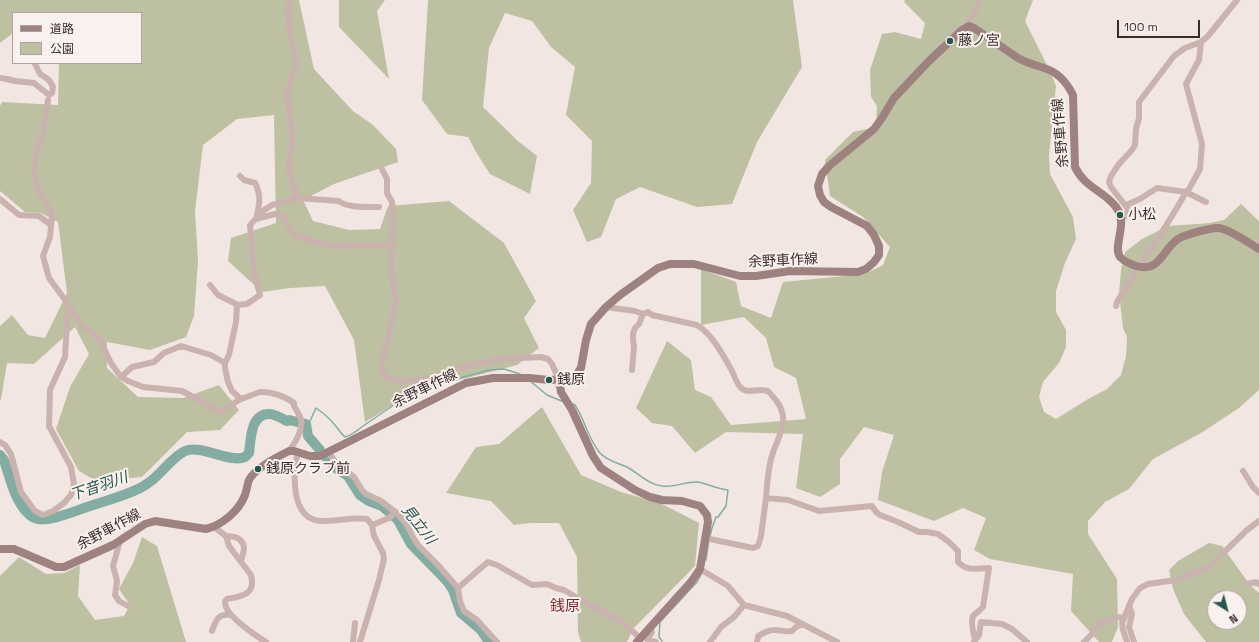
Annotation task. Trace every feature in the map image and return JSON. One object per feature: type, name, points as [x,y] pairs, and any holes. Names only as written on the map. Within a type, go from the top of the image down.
[{"type":"main road","name":"余野車作線","points":[[289,451],[310,456],[320,456],[466,383],[493,378],[530,378],[549,380],[569,379],[577,374],[581,368],[586,340],[591,324],[606,307],[620,295],[658,268],[670,264],[694,264],[740,276],[756,276],[790,271],[858,272],[866,269],[879,255],[879,246],[874,235],[867,226],[831,208],[824,202],[820,195],[818,186],[822,174],[829,166],[874,129],[894,98],[929,61],[962,30],[969,26],[1018,58],[1031,65],[1046,68],[1062,78],[1066,83],[1073,95],[1075,167],[1079,176],[1086,183],[1115,206],[1121,220]]},
{"type":"main road","points":[[1121,220],[1122,224],[1118,249],[1120,256],[1126,262],[1144,268],[1154,265],[1171,244],[1179,238],[1218,228],[1226,230],[1259,249]]},
{"type":"main road","points":[[559,380],[561,392],[572,410],[592,456],[601,468],[635,490],[650,497],[662,500],[682,501],[700,506],[707,515],[708,522],[700,569],[691,582],[650,626],[643,640]]},
{"type":"main road","points":[[214,527],[231,515],[240,506],[249,480],[258,469],[289,451]]},
{"type":"main road","name":"余野車作線","points":[[0,549],[14,549],[56,567],[64,567],[113,545],[145,524],[155,521],[206,529],[214,527]]},
{"type":"street","points":[[290,0],[288,10],[290,36],[296,62],[287,94],[293,138],[288,169],[298,198]]},
{"type":"street","points":[[969,26],[970,18],[980,0]]},
{"type":"street","points":[[1121,220],[1126,216],[1128,208],[1111,187],[1109,182],[1110,176],[1132,150],[1135,144],[1136,129],[1139,118],[1139,102],[1174,56],[1185,48],[1201,42],[1208,36],[1237,0]]},
{"type":"street","points":[[1116,306],[1139,266],[1162,233],[1200,169],[1202,144],[1186,84],[1199,60],[1201,42]]},
{"type":"street","points":[[0,78],[34,83],[49,95],[52,92],[53,87],[49,80],[40,74],[35,64]]},
{"type":"street","points":[[48,100],[43,134],[36,154],[34,171],[38,190],[52,215],[50,237],[43,256],[49,278],[82,325],[99,338],[111,364],[121,377],[128,381],[143,387],[182,391],[219,412],[226,410],[231,404],[241,399],[260,392],[281,396],[294,403],[301,423],[294,445],[289,451]]},
{"type":"street","points":[[382,169],[386,179],[387,192],[392,202],[393,217],[391,269],[396,301],[381,369],[388,378],[401,382],[418,380],[443,374],[454,369],[503,359],[542,357],[548,359],[552,364],[559,380]]},
{"type":"street","points":[[240,176],[244,180],[255,183],[258,190],[260,198],[256,219]]},
{"type":"street","points":[[1126,205],[1140,199],[1157,188],[1186,192],[1206,202]]},
{"type":"street","points":[[210,285],[218,295],[234,302],[237,305],[247,304],[260,296],[254,273],[250,225],[264,210],[272,205],[298,198],[339,201],[342,204],[360,207],[379,207]]},
{"type":"street","points":[[0,199],[19,215],[39,216],[51,225]]},
{"type":"street","points":[[256,219],[275,214],[282,215],[292,232],[299,237],[330,246],[392,245]]},
{"type":"street","points":[[0,442],[5,445],[11,454],[21,492],[34,511],[43,515],[53,511],[64,503],[71,494],[74,484],[71,467],[49,426],[49,407],[50,390],[65,356],[68,304]]},
{"type":"street","points":[[237,305],[236,322],[229,355],[225,363],[228,382],[232,391],[241,399]]},
{"type":"street","points":[[606,307],[635,311],[642,314],[648,312],[652,315],[697,325],[704,329],[723,355],[741,388],[747,391],[764,390],[768,392],[781,407],[783,414],[783,426],[771,459],[758,546],[753,548],[705,538]]},
{"type":"street","points":[[632,370],[634,346],[632,340],[633,334],[635,328],[640,324],[642,314]]},
{"type":"street","points":[[121,377],[132,367],[154,362],[164,353],[181,346],[211,355],[225,363]]},
{"type":"street","points":[[298,452],[295,471],[295,495],[305,514],[313,519],[322,521],[367,519],[372,525],[374,536],[383,553],[384,559],[379,580],[360,642]]},
{"type":"street","points":[[328,452],[337,464],[354,477],[366,494],[381,501],[393,514],[407,525],[418,545],[458,588],[460,601],[464,611],[477,620],[497,642]]},
{"type":"street","points":[[1243,472],[1253,487],[1259,492]]},
{"type":"street","points":[[766,498],[788,500],[819,511],[872,506],[880,515],[919,532],[938,534],[958,551],[958,562],[963,566],[969,569],[990,568],[983,607],[972,618],[974,641]]},
{"type":"street","points":[[372,525],[393,514]]},
{"type":"street","points":[[1127,642],[1122,623],[1129,605],[1140,588],[1145,585],[1176,580],[1205,569],[1247,530],[1259,521]]},
{"type":"street","points":[[214,527],[226,536],[229,546],[251,575],[253,580],[251,590],[245,595],[227,599],[225,601],[226,608],[231,615],[253,634],[266,642]]},
{"type":"street","points":[[226,536],[233,536],[241,541],[244,546],[241,561]]},
{"type":"street","points":[[120,541],[113,566],[117,581],[115,595],[119,601],[128,606]]},
{"type":"street","points":[[458,588],[488,562],[497,565],[532,584],[547,584],[564,590],[622,622],[643,640],[656,642]]},
{"type":"street","points":[[700,569],[728,586],[744,605],[787,616],[837,642]]},
{"type":"street","points":[[1247,584],[1256,582],[1259,584]]},
{"type":"street","points":[[710,642],[721,627],[744,605]]},
{"type":"street","points":[[1129,605],[1132,614],[1129,626],[1134,642]]},
{"type":"street","points":[[212,631],[218,618],[226,614],[231,615]]},
{"type":"street","points":[[1084,642],[1092,634],[1094,628],[1099,624],[1119,617],[1124,618]]},
{"type":"street","points":[[974,641],[979,635],[981,622],[1002,624],[1012,629],[1027,642]]},
{"type":"street","points":[[353,642],[355,623]]},
{"type":"street","points":[[757,642],[758,636],[766,632],[774,630],[792,632],[796,627],[803,624]]},
{"type":"green space","points":[[0,0],[299,0],[314,69],[353,111],[373,125],[396,149],[398,162],[334,184],[303,200],[313,221],[349,230],[380,229],[388,206],[449,201],[504,243],[536,301],[524,318],[539,348],[517,365],[416,391],[365,422],[354,340],[325,286],[290,288],[262,292],[228,261],[231,238],[276,223],[274,115],[237,119],[203,145],[195,211],[198,261],[194,316],[186,337],[150,350],[107,342],[107,368],[138,397],[183,398],[219,385],[239,410],[220,430],[187,432],[142,477],[96,481],[79,471],[56,429],[70,387],[89,354],[75,327],[34,364],[7,363],[1,400],[0,399],[0,326],[12,315],[28,335],[45,338],[67,293],[58,222],[41,213],[25,212],[0,191],[0,106],[2,102],[58,105],[59,64],[142,64],[142,12],[12,12],[12,34],[0,43]]},
{"type":"green space","points":[[339,0],[385,0],[377,11],[389,79],[339,27]]},
{"type":"green space","points":[[428,0],[793,0],[802,67],[757,142],[732,204],[697,207],[640,187],[616,199],[601,237],[587,242],[573,210],[591,183],[592,141],[566,115],[575,67],[551,47],[532,21],[505,13],[489,48],[483,107],[518,141],[537,156],[530,194],[490,174],[468,137],[447,134],[422,100]]},
{"type":"green space","points":[[905,0],[1033,0],[1025,21],[1056,86],[1049,154],[1050,174],[1073,217],[1076,239],[1065,263],[1056,291],[1056,312],[1066,330],[1066,347],[1059,363],[1043,382],[1039,397],[1044,412],[1056,419],[1107,389],[1121,375],[1126,356],[1127,337],[1123,328],[1119,293],[1121,270],[1125,252],[1142,239],[1168,226],[1210,223],[1224,220],[1241,204],[1259,221],[1259,390],[1239,408],[1201,433],[1153,459],[1129,489],[1105,502],[1088,521],[1088,534],[1117,579],[1118,627],[1112,642],[1099,642],[1071,611],[1073,574],[990,559],[974,550],[986,518],[963,508],[934,521],[878,500],[882,472],[894,435],[864,427],[840,459],[840,484],[820,497],[796,488],[803,434],[726,432],[695,453],[672,426],[652,423],[636,408],[667,341],[691,360],[695,390],[711,397],[731,425],[806,419],[796,378],[774,367],[766,338],[744,317],[701,325],[701,269],[736,282],[741,306],[771,318],[783,282],[865,274],[883,265],[890,247],[863,217],[830,196],[825,160],[853,132],[876,127],[877,106],[871,97],[870,70],[882,34],[895,32],[921,39],[925,23],[904,2]]},
{"type":"green space","points":[[542,407],[581,475],[621,492],[660,503],[699,523],[695,566],[633,629],[627,642],[581,642],[578,632],[577,557],[559,523],[530,523],[514,525],[491,501],[446,493],[476,447],[499,444]]},
{"type":"green space","points":[[142,537],[157,546],[186,642],[0,642],[0,576],[19,557],[46,574],[64,573],[80,565],[78,596],[95,620],[124,616],[130,605],[119,589],[133,563]]},
{"type":"green space","points":[[1209,543],[1222,546],[1250,585],[1259,593],[1259,642],[1206,642],[1184,614],[1173,589],[1169,570],[1178,561]]},
{"type":"waterway","points":[[306,424],[310,421],[316,408],[323,413],[345,437],[354,433],[416,390],[489,370],[504,369],[520,374]]},
{"type":"waterway","points":[[530,381],[547,395],[564,402]]},
{"type":"waterway","points":[[573,404],[575,405],[596,448],[609,460],[627,467],[648,481],[657,485],[671,486],[689,482],[698,482],[728,490],[726,506],[718,517],[716,517],[710,536]]},
{"type":"waterway","name":"下音羽川","points":[[0,455],[4,460],[11,484],[18,500],[34,518],[45,519],[68,514],[132,492],[151,481],[175,457],[185,451],[199,450],[232,458],[245,457],[249,453],[251,435],[255,423],[258,418],[263,415],[271,414],[287,421],[289,420],[306,424],[308,436],[320,450]]},
{"type":"waterway","name":"見立川","points":[[326,457],[337,469],[348,476],[360,495],[369,501],[382,506],[398,520],[411,544],[447,581],[453,590],[461,613],[481,630],[489,642]]},
{"type":"waterway","points":[[706,560],[709,540]]},
{"type":"waterway","points":[[662,641],[659,637],[660,622],[697,582],[702,573]]},
{"type":"place","name":"藤ノ宮","points":[[950,41]]},
{"type":"place","name":"小松","points":[[1120,215]]},
{"type":"place","name":"銭原","points":[[549,380]]},
{"type":"place","name":"銭原クラブ前","points":[[258,469]]},
{"type":"district","name":"銭原","points":[[565,607]]}]
